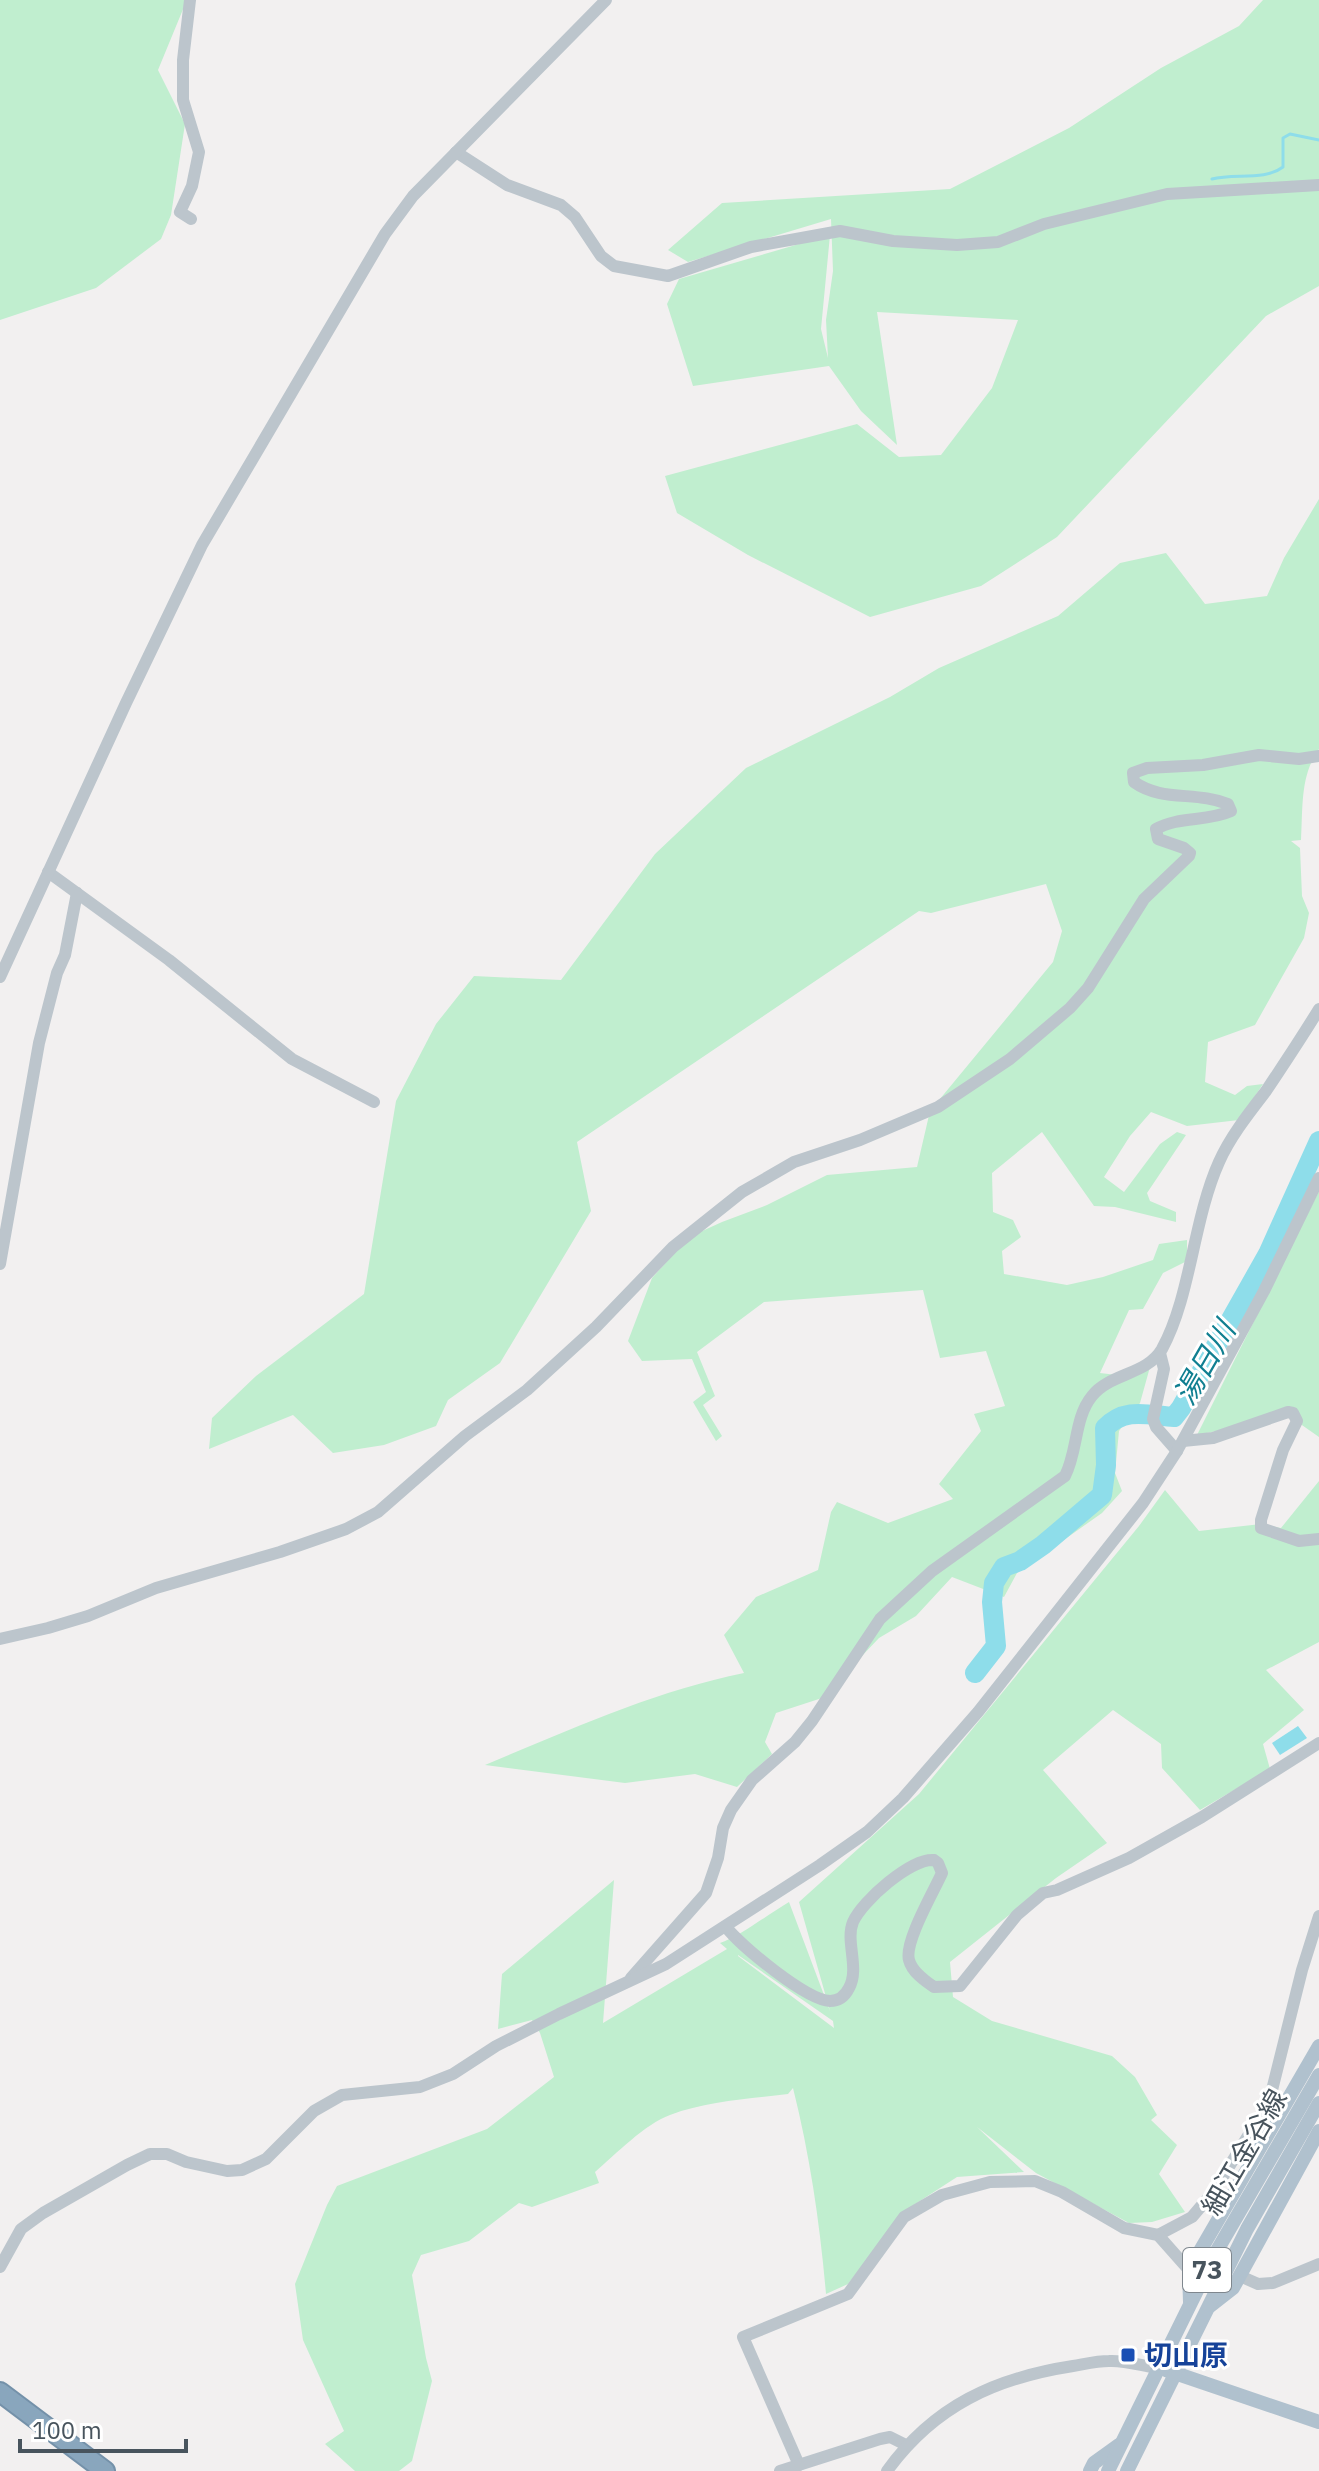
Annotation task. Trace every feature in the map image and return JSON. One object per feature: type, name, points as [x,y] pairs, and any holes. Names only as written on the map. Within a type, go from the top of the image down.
[{"type":"highway","points":[[0,2393],[99,2469]]},
{"type":"main road","points":[[1190,2302],[1189,2270],[1319,2046]]},
{"type":"main road","name":"細江金谷線","points":[[1108,2471],[1190,2302],[1241,2206],[1319,2075]]},
{"type":"main road","name":"細江金谷線","points":[[1127,2471],[1207,2308],[1319,2103]]},
{"type":"main road","name":"73","points":[[1207,2308],[1233,2288],[1319,2131]]},
{"type":"main road","points":[[1157,2368],[1175,2371],[1319,2422]]},
{"type":"main road","points":[[1090,2471],[1094,2463],[1122,2442]]},
{"type":"main road","points":[[1137,2451],[1139,2471]]},
{"type":"street","points":[[190,0],[183,60],[183,100],[199,152],[192,186],[180,212],[191,219]]},
{"type":"street","points":[[0,977],[126,703],[221,511],[385,234],[413,196],[606,0]]},
{"type":"street","points":[[456,152],[507,185],[561,205],[575,217],[601,256],[614,266],[668,276],[751,247],[840,231],[893,241],[931,244],[998,242],[1044,224],[1167,194],[1319,185]]},
{"type":"street","points":[[0,1639],[88,1616],[156,1588],[280,1552],[346,1529],[378,1512],[465,1436],[527,1390],[596,1327],[673,1247],[742,1192],[794,1162],[860,1140],[938,1107],[1010,1059],[1070,1008],[1088,988],[1144,899],[1189,856],[1190,853],[1184,848],[1158,839],[1156,829],[1184,821],[1217,817],[1231,811],[1228,804],[1217,799],[1163,795],[1145,790],[1134,782],[1133,773],[1147,768],[1203,765],[1259,755],[1299,759],[1319,756]]},
{"type":"street","points":[[48,872],[169,960],[292,1059],[374,1102]]},
{"type":"street","points":[[0,1264],[39,1043],[57,973],[65,955],[77,893]]},
{"type":"street","points":[[630,1980],[706,1893],[718,1858],[723,1828],[731,1810],[752,1780],[795,1742],[812,1721],[880,1619],[932,1571],[1065,1476],[1072,1462],[1083,1410],[1093,1394],[1151,1363],[1160,1353],[1172,1330],[1198,1225],[1219,1162],[1319,1009]]},
{"type":"street","points":[[0,2267],[21,2229],[43,2213],[150,2154],[167,2154],[186,2162],[227,2171],[242,2170],[266,2159],[314,2111],[342,2095],[420,2087],[453,2074],[496,2046],[666,1964],[852,1843],[903,1798],[978,1712],[1143,1503],[1180,1446],[1264,1291],[1319,1178]]},
{"type":"street","points":[[1160,1353],[1164,1369],[1153,1419],[1156,1427],[1180,1446]]},
{"type":"street","points":[[1180,1446],[1293,1413],[1297,1421],[1283,1450],[1261,1528],[1299,1541],[1319,1539]]},
{"type":"street","points":[[726,1927],[738,1943],[758,1959],[812,1994],[831,2001],[842,1998],[851,1986],[852,1924],[861,1909],[883,1887],[914,1864],[934,1860],[942,1873],[910,1943],[908,1959],[915,1971],[934,1987],[960,1986],[1027,1904],[1043,1893],[1057,1890],[1129,1858],[1202,1817],[1319,1743]]},
{"type":"street","points":[[1158,2235],[1192,2217],[1214,2191],[1269,2102],[1319,1916]]},
{"type":"street","points":[[799,2465],[743,2337],[848,2294],[904,2217],[942,2195],[990,2182],[1035,2181],[1062,2192],[1124,2228],[1158,2235],[1189,2270]]},
{"type":"street","points":[[1240,2276],[1258,2284],[1273,2283],[1319,2264]]},
{"type":"street","points":[[887,2471],[906,2445],[947,2409],[996,2384],[1045,2370],[1111,2361],[1157,2368]]},
{"type":"street","points":[[780,2471],[890,2437],[906,2445]]},
{"type":"green space","points":[[0,0],[186,2],[158,70],[185,124],[171,215],[161,239],[96,288],[0,320]]},
{"type":"green space","points":[[1263,0],[1319,0],[1319,286],[1266,316],[1057,537],[981,586],[870,617],[748,555],[677,513],[665,476],[857,424],[899,457],[941,455],[992,388],[1018,320],[877,312],[897,445],[861,411],[829,366],[693,386],[667,304],[679,279],[830,235],[821,329],[828,358],[826,320],[833,271],[831,219],[688,262],[668,250],[722,203],[950,189],[1069,128],[1161,68],[1239,26]]},
{"type":"green space","points":[[1319,499],[1319,749],[1305,781],[1301,840],[1291,841],[1300,848],[1302,896],[1309,913],[1304,938],[1255,1025],[1208,1042],[1205,1082],[1235,1095],[1247,1086],[1263,1084],[1239,1120],[1187,1126],[1151,1112],[1130,1136],[1104,1177],[1124,1192],[1160,1144],[1177,1132],[1186,1135],[1147,1193],[1150,1201],[1176,1212],[1176,1222],[1115,1207],[1094,1206],[1042,1132],[992,1173],[993,1212],[1013,1220],[1021,1237],[1002,1251],[1004,1274],[1067,1285],[1153,1260],[1159,1244],[1187,1240],[1187,1261],[1163,1273],[1143,1309],[1129,1310],[1100,1373],[1134,1377],[1150,1367],[1140,1403],[1119,1431],[1115,1473],[1122,1491],[1102,1513],[1017,1573],[1004,1597],[952,1577],[916,1616],[879,1638],[822,1698],[776,1713],[765,1742],[772,1754],[737,1787],[695,1774],[625,1783],[485,1765],[645,1701],[744,1673],[724,1635],[756,1597],[818,1570],[831,1512],[837,1502],[888,1523],[953,1499],[939,1484],[981,1431],[974,1414],[1005,1406],[986,1351],[940,1358],[923,1290],[764,1302],[697,1352],[715,1396],[703,1405],[722,1436],[716,1441],[693,1402],[706,1392],[692,1359],[642,1361],[628,1341],[652,1278],[689,1237],[767,1205],[827,1175],[917,1167],[930,1111],[1053,962],[1062,931],[1046,884],[931,913],[919,911],[577,1142],[591,1211],[500,1363],[448,1400],[436,1426],[384,1445],[333,1453],[293,1415],[209,1449],[212,1418],[256,1376],[364,1294],[396,1101],[436,1024],[474,976],[561,980],[655,854],[746,768],[890,697],[939,668],[1058,616],[1120,563],[1166,553],[1205,604],[1267,596],[1284,558]]},
{"type":"green space","points":[[1319,1191],[1319,1437],[1289,1416],[1197,1435]]},
{"type":"green space","points":[[1319,1481],[1319,1642],[1266,1670],[1304,1710],[1263,1744],[1270,1769],[1200,1810],[1162,1768],[1161,1744],[1113,1710],[1043,1770],[1107,1843],[1056,1878],[950,1962],[953,1997],[992,2021],[1112,2056],[1135,2077],[1157,2115],[1151,2120],[1177,2145],[1159,2174],[1185,2212],[1152,2222],[1129,2223],[1036,2173],[977,2127],[1024,2172],[957,2177],[906,2210],[848,2284],[826,2294],[814,2190],[793,2088],[788,2094],[684,2110],[660,2119],[631,2140],[595,2172],[599,2183],[532,2207],[519,2203],[469,2241],[421,2255],[412,2275],[432,2381],[412,2461],[399,2471],[355,2471],[325,2444],[344,2431],[303,2340],[295,2284],[337,2186],[487,2129],[554,2077],[540,2033],[532,2020],[498,2029],[502,1974],[614,1880],[603,2023],[727,1949],[720,1943],[789,1902],[830,2011],[799,1902],[919,1794],[1139,1526],[1165,1490],[1199,1531],[1261,1524],[1281,1528]],"holes":[[[738,1955],[833,2021],[834,2028]]]},
{"type":"water","points":[[1298,1726],[1307,1738],[1280,1755],[1272,1743]]},
{"type":"waterway","points":[[1212,179],[1267,174],[1283,167],[1283,138],[1290,134],[1319,140]]},
{"type":"waterway","name":"湯日川","points":[[975,1673],[996,1646],[992,1602],[994,1583],[1004,1567],[1020,1561],[1043,1545],[1102,1495],[1106,1465],[1105,1428],[1120,1417],[1129,1415],[1174,1417],[1181,1408],[1268,1254],[1319,1141]]},
{"type":"place","name":"切山原","points":[[1128,2355]]}]
